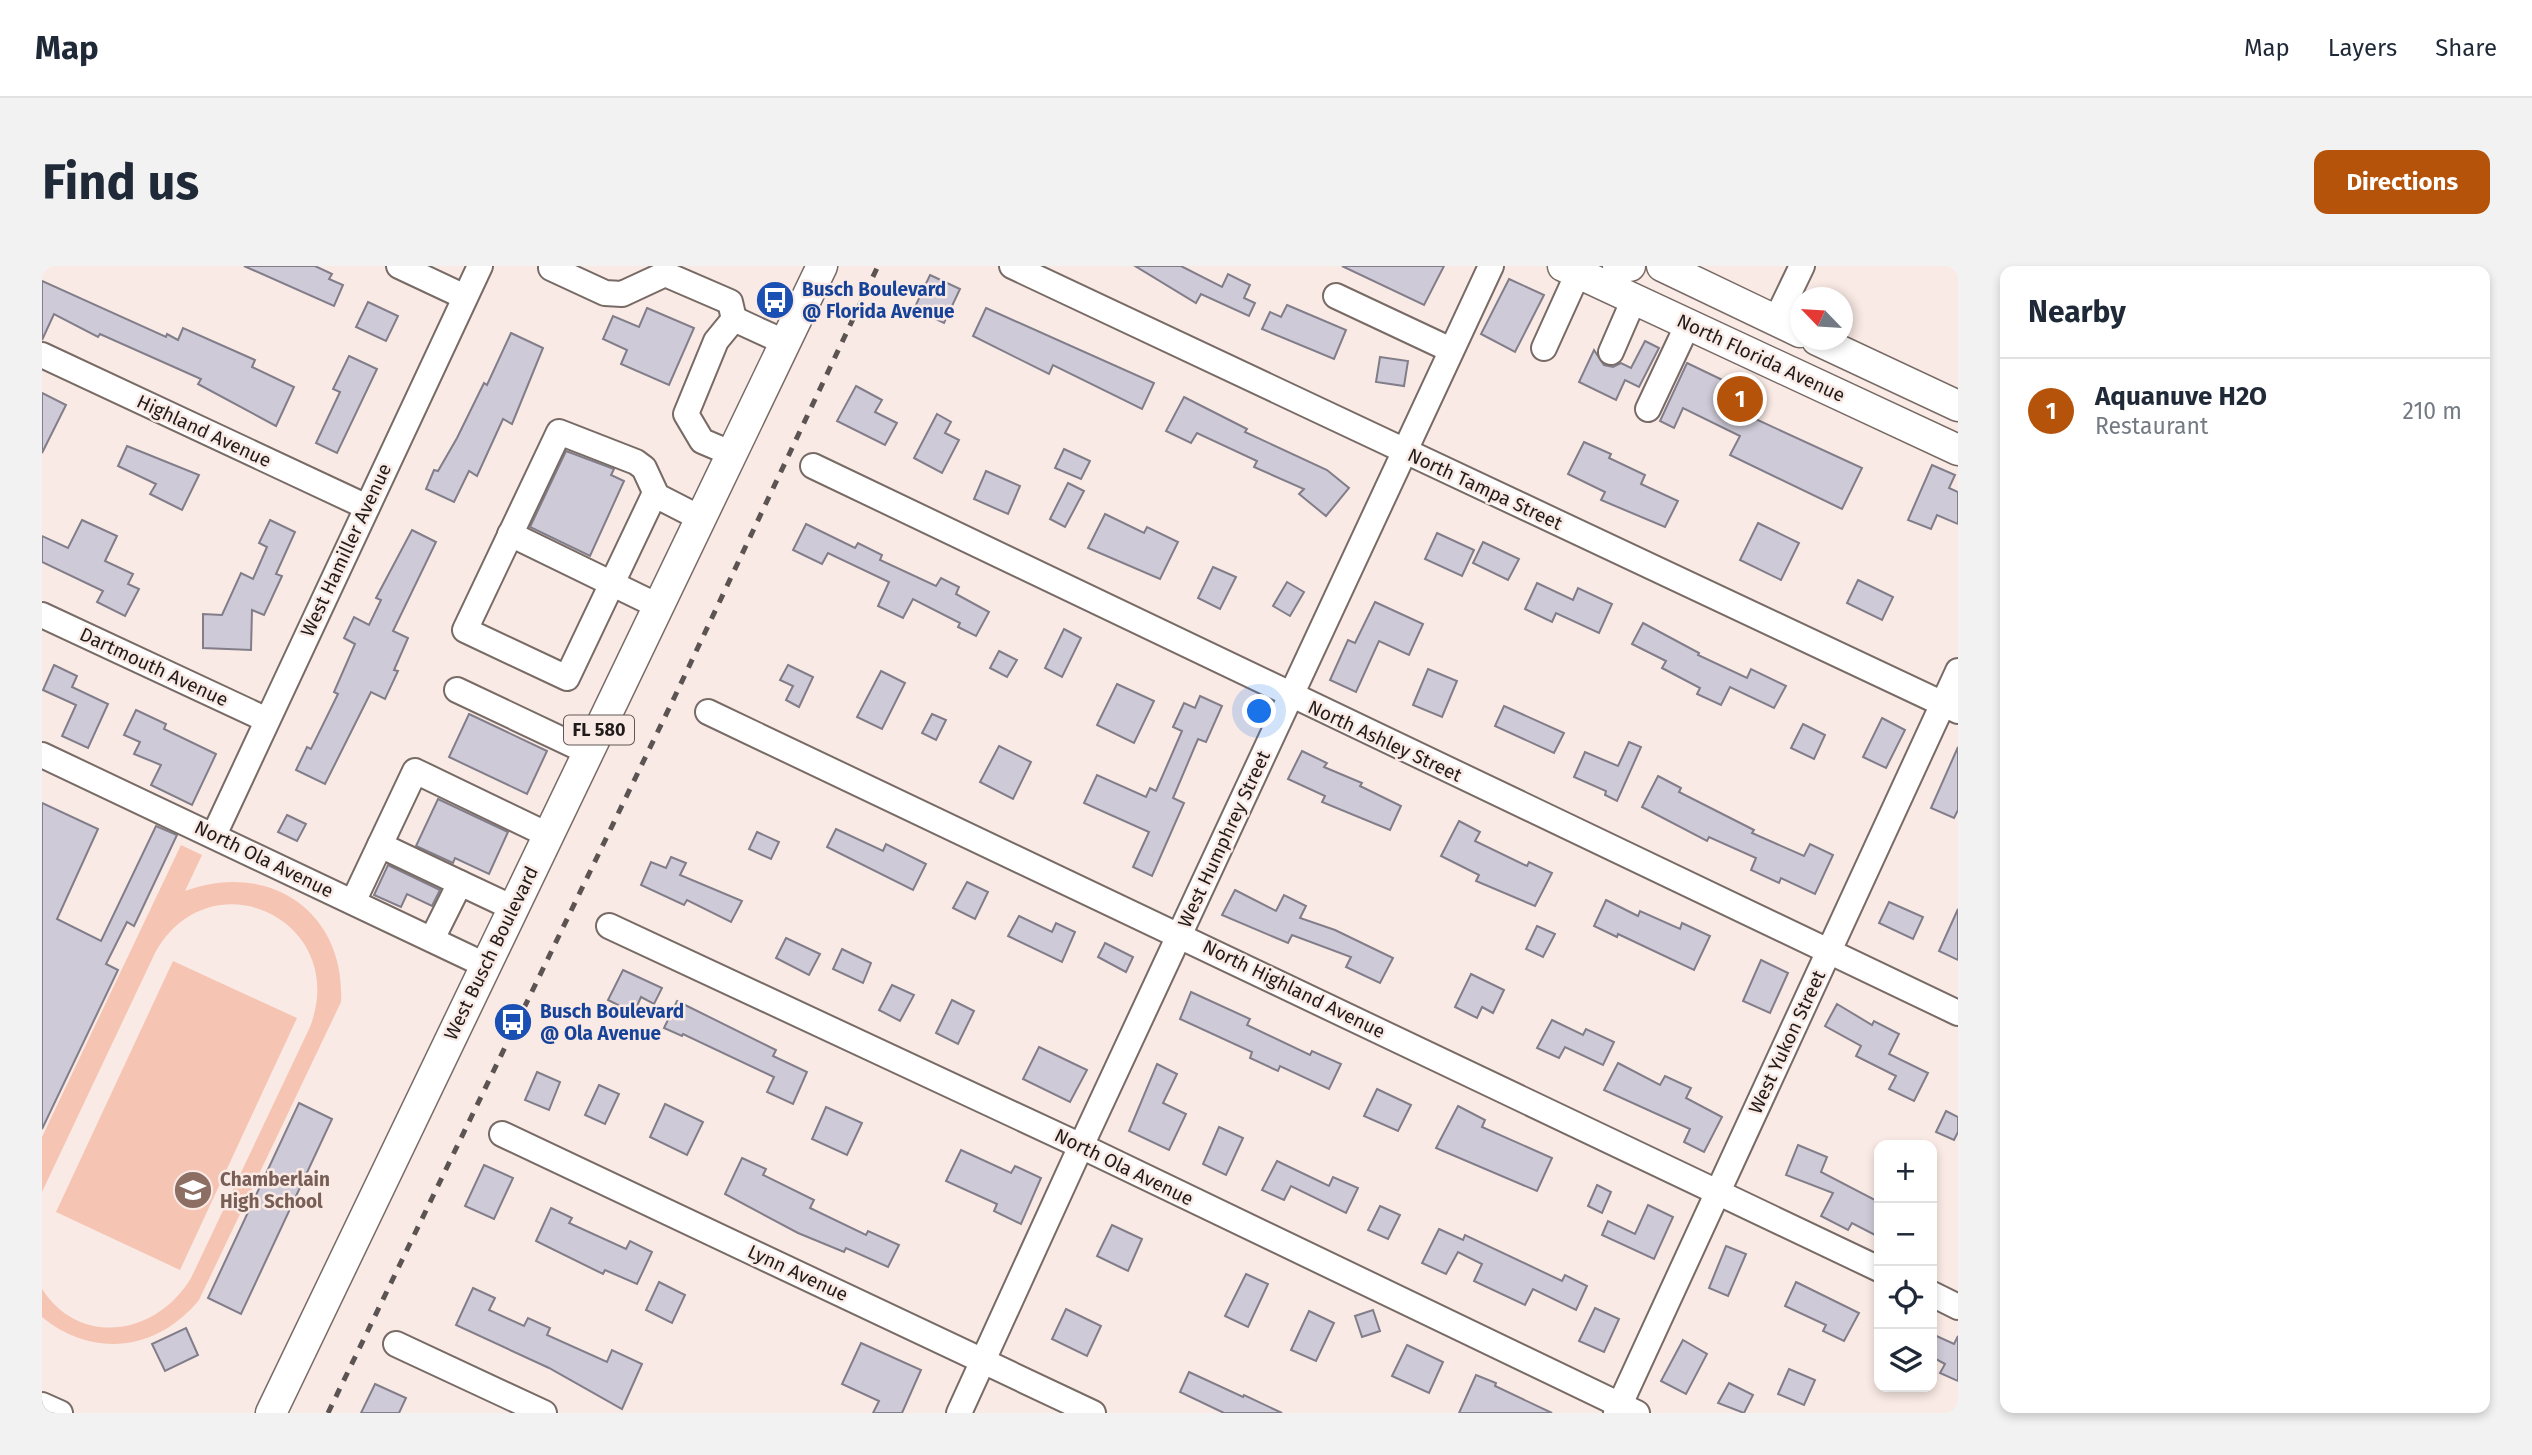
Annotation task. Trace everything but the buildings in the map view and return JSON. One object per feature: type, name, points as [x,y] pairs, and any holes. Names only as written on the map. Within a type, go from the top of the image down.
[{"type":"main road","name":"West Busch Boulevard","points":[[706,506],[771,336],[801,266]]},
{"type":"main road","name":"West Busch Boulevard","points":[[271,1413],[822,266]]},
{"type":"main road","points":[[1618,266],[1630,266]]},
{"type":"main road","points":[[1661,266],[1788,326],[1759,357]]},
{"type":"main road","name":"North Florida Avenue","points":[[1571,270],[1958,450]]},
{"type":"main road","name":"North Florida Avenue","points":[[1838,350],[1958,406]]},
{"type":"street","points":[[399,266],[465,297]]},
{"type":"street","name":"West Hamiller Avenue","points":[[214,835],[480,266]]},
{"type":"street","name":"North Tampa Street","points":[[1012,266],[1950,708]]},
{"type":"street","name":"West Humphrey Street","points":[[959,1413],[1080,1146],[1491,266]]},
{"type":"street","points":[[1788,326],[1802,266]]},
{"type":"street","points":[[551,268],[605,293],[622,294],[665,274],[730,302],[734,318]]},
{"type":"street","points":[[1544,348],[1571,270]]},
{"type":"street","points":[[1336,296],[1451,350]]},
{"type":"street","points":[[1611,352],[1634,299]]},
{"type":"street","points":[[734,318],[771,336]]},
{"type":"street","points":[[728,452],[702,441],[686,414],[716,341],[734,318]]},
{"type":"street","points":[[1648,408],[1688,324]]},
{"type":"street","name":"Highland Avenue","points":[[42,355],[367,507]]},
{"type":"street","points":[[558,432],[644,468],[655,493],[567,678],[465,630],[558,432]]},
{"type":"street","name":"North Ashley Street","points":[[813,466],[1958,1013]]},
{"type":"street","points":[[655,493],[706,506]]},
{"type":"street","points":[[510,534],[658,606]]},
{"type":"street","name":"Dartmouth Avenue","points":[[42,615],[267,720]]},
{"type":"street","name":"West Yukon Street","points":[[1624,1410],[1717,1191],[1829,951],[1950,708],[1958,671]]},
{"type":"street","points":[[457,690],[588,752]]},
{"type":"street","name":"North Highland Avenue","points":[[708,712],[1180,934],[1874,1267]]},
{"type":"street","name":"North Ola Avenue","points":[[42,755],[485,965]]},
{"type":"street","points":[[353,902],[415,771],[548,835]]},
{"type":"street","points":[[380,845],[513,908]]},
{"type":"street","points":[[432,939],[460,883]]},
{"type":"street","name":"North Ola Avenue","points":[[609,926],[1080,1146],[1624,1410]]},
{"type":"street","name":"Lynn Avenue","points":[[502,1134],[1093,1413]]},
{"type":"street","points":[[1937,1296],[1958,1307]]},
{"type":"street","points":[[396,1343],[544,1413]]},
{"type":"street","points":[[42,1405],[60,1413]]},
{"type":"shaded area","points":[[181,845],[202,855],[185,891],[216,883],[245,882],[272,889],[296,901],[316,919],[330,942],[339,970],[341,1002],[199,1300],[164,1330],[144,1339],[103,1344],[82,1339],[42,1317],[42,1289],[58,1308],[77,1320],[98,1327],[119,1327],[140,1322],[159,1312],[177,1297],[191,1278],[310,1027],[317,989],[311,956],[293,930],[269,913],[239,905],[208,908],[179,923],[155,953],[42,1192],[42,1137]]},
{"type":"shaded area","points":[[173,961],[297,1018],[180,1270],[56,1212]]},
{"type":"railway","points":[[328,1413],[675,696],[878,266]]},
{"type":"place","name":"Busch Boulevard @ Florida Avenue","points":[[775,300]]},
{"type":"place","name":"Aquanuve H2O","points":[[1740,399]]},
{"type":"place","name":"Busch Boulevard @ Ola Avenue","points":[[513,1022]]},
{"type":"place","name":"Chamberlain High School","points":[[193,1190]]}]
